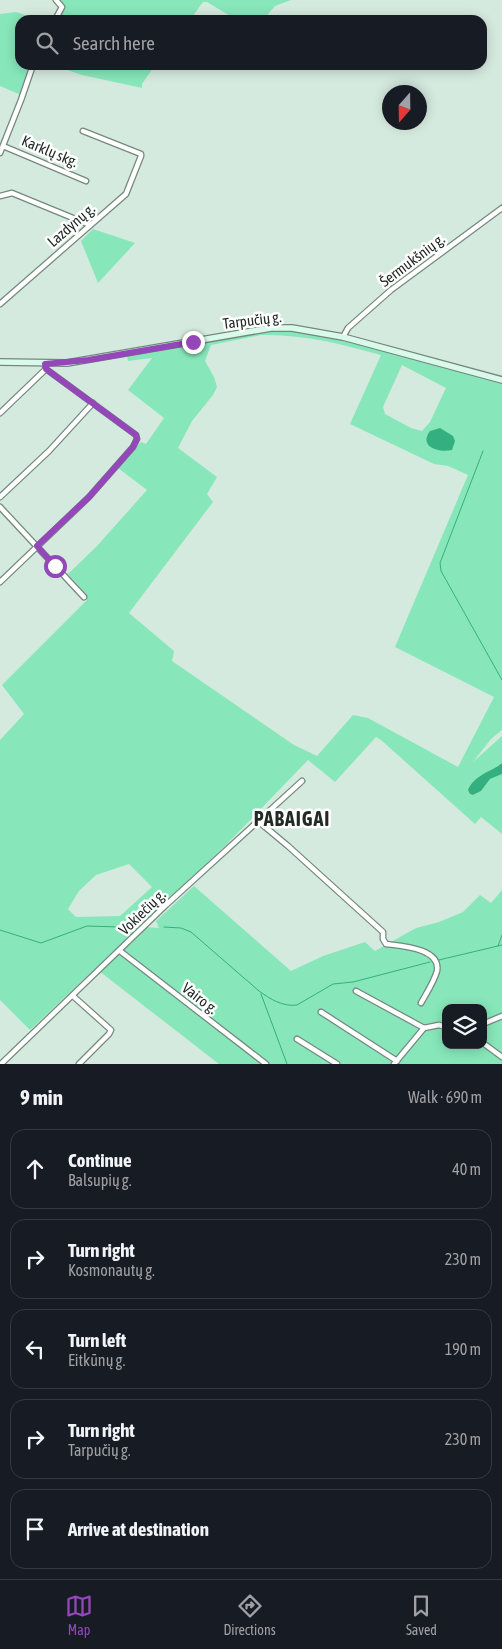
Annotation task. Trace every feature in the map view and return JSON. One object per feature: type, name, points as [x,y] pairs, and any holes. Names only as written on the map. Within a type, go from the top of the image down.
[{"type":"main road","name":"Tarpučių g.","points":[[0,362],[45,367],[271,328],[292,328],[343,337],[502,380]]},
{"type":"street","points":[[56,0],[62,7],[58,15]]},
{"type":"street","points":[[0,153],[31,70]]},
{"type":"street","name":"Lazdynų g.","points":[[0,304],[126,194],[141,154],[83,131]]},
{"type":"street","name":"Karklų skg.","points":[[3,146],[86,181]]},
{"type":"street","points":[[0,196],[12,193],[90,225]]},
{"type":"street","name":"Šermukšnių g.","points":[[343,337],[348,328],[391,290],[502,208]]},
{"type":"street","points":[[0,413],[45,367],[136,435],[137,439],[133,447],[89,497],[0,582]]},
{"type":"street","points":[[0,497],[49,451],[93,403]]},
{"type":"street","points":[[0,507],[84,598]]},
{"type":"street","name":"Vokiečių g.","points":[[1,1064],[166,905],[302,781]]},
{"type":"street","points":[[258,821],[383,932],[383,940],[386,944],[427,952],[434,958],[437,971],[421,1003]]},
{"type":"street","name":"Vairo g.","points":[[120,951],[266,1064]]},
{"type":"street","points":[[356,991],[424,1028]]},
{"type":"street","points":[[73,996],[111,1030],[79,1064]]},
{"type":"street","points":[[321,1012],[395,1063],[424,1028],[442,1026]]},
{"type":"street","points":[[487,1022],[502,1016]]},
{"type":"street","points":[[297,1039],[337,1064]]},
{"type":"street","points":[[487,1046],[502,1057]]},
{"type":"shaded area","points":[[60,0],[291,0],[275,6],[267,15],[229,15],[207,2],[203,2],[194,15],[55,15]]},
{"type":"shaded area","points":[[16,12],[25,15],[15,15],[15,70],[29,70],[21,95],[0,86],[0,14]]},
{"type":"shaded area","points":[[68,70],[152,70],[142,84],[142,88]]},
{"type":"shaded area","points":[[93,229],[135,243],[98,283],[81,241]]},
{"type":"shaded area","points":[[264,331],[300,331],[342,340],[502,382],[502,730],[491,739],[473,762],[502,736],[502,763],[474,781],[470,794],[473,795],[481,791],[490,779],[502,774],[502,834],[481,817],[475,824],[376,737],[335,782],[308,760],[227,844],[30,1030],[0,1000],[0,740],[24,714],[2,685],[86,601],[87,595],[68,574],[97,546],[147,490],[118,468],[141,442],[146,444],[164,418],[128,390],[152,358],[128,361],[127,356]],"holes":[[[261,335],[277,335],[322,340],[381,355],[350,424],[434,464],[448,466],[468,475],[395,647],[494,697],[458,767],[368,718],[353,715],[317,756],[294,745],[172,661],[174,651],[129,613],[213,502],[207,494],[217,477],[178,448],[192,421],[213,395],[217,387],[205,361],[211,345]],[[402,365],[446,388],[430,422],[422,431],[411,428],[385,414],[383,407]],[[129,864],[152,887],[120,916],[76,917],[68,909],[79,891],[96,875]]]},
{"type":"shaded area","points":[[440,428],[453,436],[455,441],[452,450],[436,450],[428,445],[427,437],[430,431]]},
{"type":"shaded area","points":[[502,763],[502,774],[490,779],[481,791],[473,795],[470,794],[468,790],[474,781]]},
{"type":"shaded area","points":[[194,886],[291,971],[323,956],[365,942],[375,951],[416,928],[439,922],[463,912],[480,895],[491,903],[502,890],[502,1064],[219,1064],[99,971],[144,927],[159,928],[156,921]]},
{"type":"waterway","points":[[483,451],[440,563],[441,571],[502,680]]},
{"type":"waterway","points":[[0,930],[41,943],[87,926],[119,927]]},
{"type":"waterway","points":[[164,927],[181,928],[191,932],[259,991],[287,1005],[297,1005],[333,984],[353,982],[430,962]]},
{"type":"waterway","points":[[498,946],[502,935]]},
{"type":"waterway","points":[[439,960],[502,945]]},
{"type":"waterway","points":[[261,994],[287,1064]]},
{"type":"district","name":"PABAIGAI","points":[[292,818]]},
{"type":"route","points":[[55,566],[37,546],[89,497],[133,447],[137,439],[136,435],[46,369],[45,364],[88,360],[193,342]]}]
